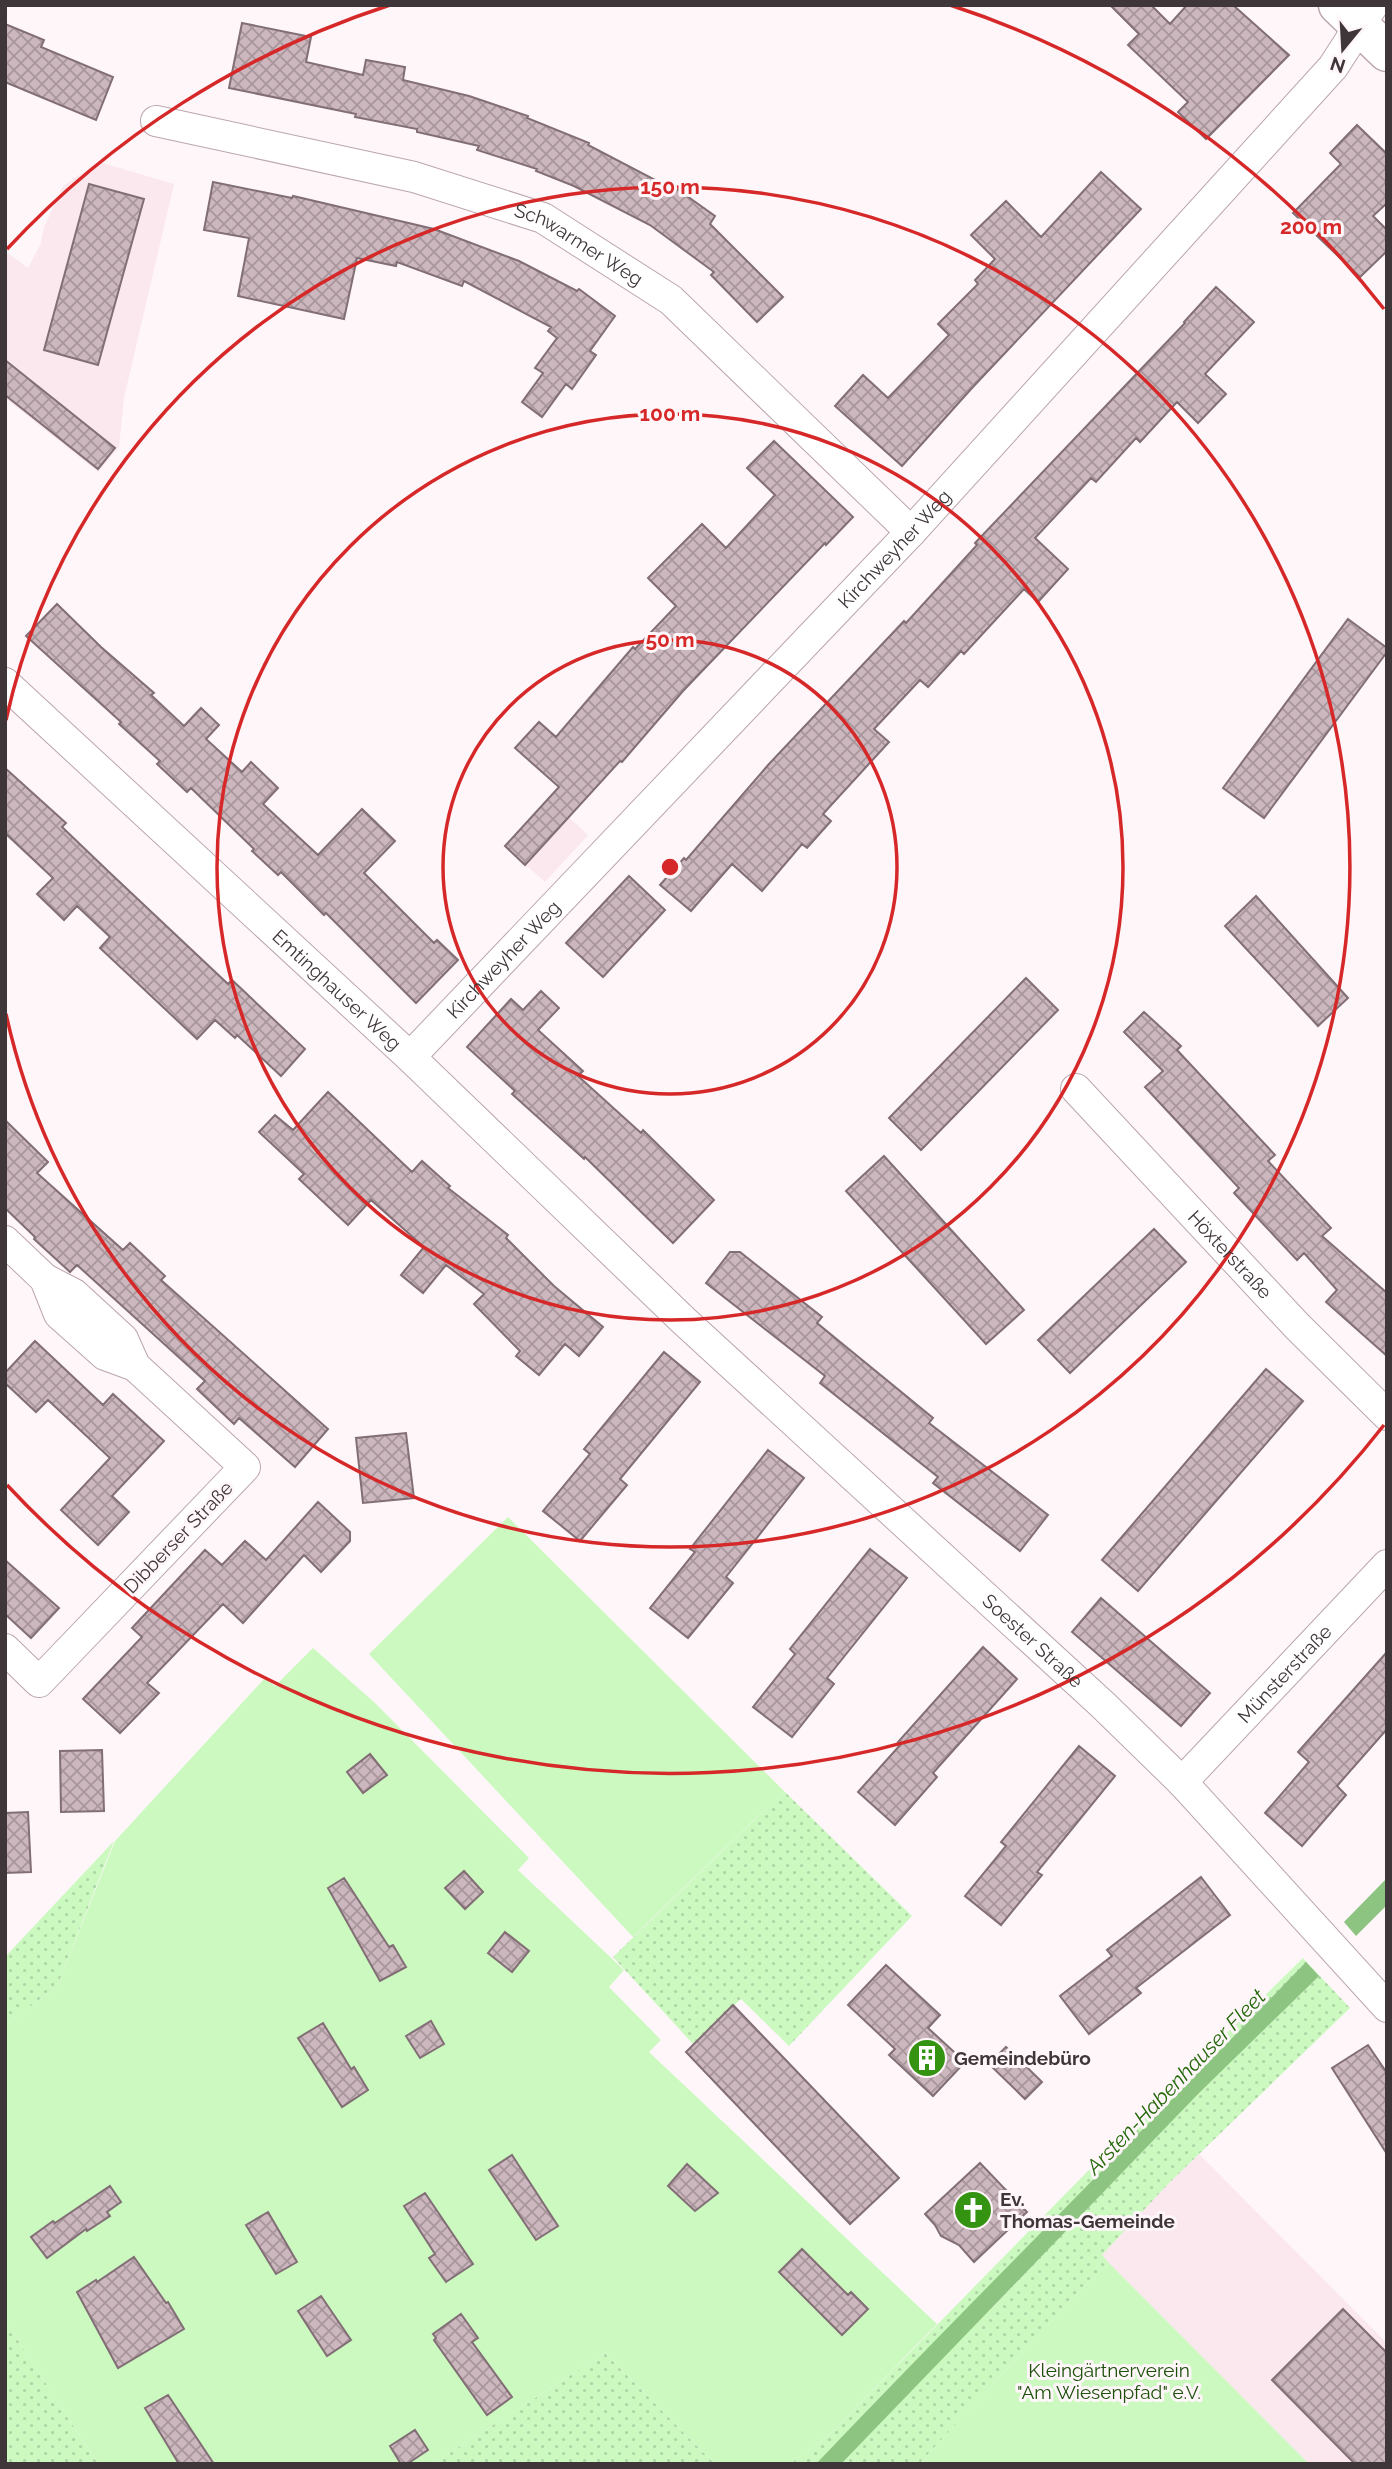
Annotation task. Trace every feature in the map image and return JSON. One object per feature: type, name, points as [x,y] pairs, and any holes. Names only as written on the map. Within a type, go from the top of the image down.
[{"type":"street","name":"Kirchweyher Weg","points":[[410,1057],[911,532],[1333,67],[1365,22]]},
{"type":"street","name":"Schwarmer Weg","points":[[156,121],[414,177],[543,218],[671,300],[911,532]]},
{"type":"street","name":"Emtinghauser Weg","points":[[7,689],[410,1057],[658,1296]]},
{"type":"street","name":"Höxterstraße","points":[[1076,1089],[1297,1326],[1387,1415]]},
{"type":"street","name":"Dibberser Straße","points":[[5,1241],[46,1279],[59,1314],[105,1355],[135,1366],[245,1467],[39,1682],[5,1649]]},
{"type":"street","name":"Soester Straße","points":[[658,1296],[1103,1705],[1182,1782],[1387,2007]]},
{"type":"street","name":"Münsterstraße","points":[[1182,1782],[1387,1565]]},
{"type":"shaded area","points":[[99,162],[174,184],[124,398],[119,447],[98,472],[5,398],[5,256],[8,253],[28,268],[41,243],[44,227],[63,186]]},
{"type":"shaded area","points":[[549,799],[588,835],[545,882],[505,846]]},
{"type":"shaded area","points":[[1387,1878],[1387,1905],[1356,1936],[1344,1922]]},
{"type":"shaded area","points":[[1306,1962],[1319,1976],[1198,2094],[841,2464],[816,2464],[1184,2088]]},
{"type":"shaded area","points":[[1199,2154],[1387,2343],[1387,2464],[1309,2464],[1101,2256]]},
{"type":"green space","points":[[508,1517],[784,1791],[633,1937],[369,1654]]},
{"type":"green space","points":[[313,1648],[375,1703],[529,1858],[518,1870],[624,1970],[609,1987],[661,2040],[649,2052],[937,2324],[829,2435],[790,2464],[715,2464],[605,2353],[432,2464],[98,2464],[5,2320],[5,2025],[57,1987],[115,1841],[265,1678],[275,1686]]},
{"type":"green space","points":[[784,1791],[912,1916],[789,2046],[741,1999],[693,2044],[613,1957]]},
{"type":"green space","points":[[114,1841],[57,1987],[5,2025],[5,1957]]},
{"type":"green space","points":[[1303,1958],[1350,2008],[1168,2184],[1102,2255],[1109,2263],[919,2464],[790,2464],[829,2435],[1133,2125]]},
{"type":"green space","name":"Kleingärtnerverein \"Am Wiesenpfad\" e.V.","points":[[1109,2263],[1309,2464],[919,2464]]},
{"type":"green space","points":[[5,2320],[98,2464],[5,2464]]},
{"type":"green space","points":[[605,2353],[715,2464],[432,2464]]},
{"type":"building","points":[[1110,5],[1151,5],[1170,24],[1187,5],[1233,5],[1289,55],[1206,139],[1178,112],[1188,102],[1128,45],[1139,34]]},
{"type":"building","points":[[242,23],[311,37],[306,62],[363,75],[366,60],[405,67],[403,80],[469,96],[528,116],[527,118],[589,143],[588,145],[676,191],[677,189],[715,216],[710,224],[783,297],[757,322],[711,275],[714,272],[650,225],[574,186],[536,171],[537,169],[477,150],[479,146],[417,132],[417,129],[355,117],[356,114],[229,88]]},
{"type":"building","points":[[5,24],[44,40],[41,47],[113,77],[96,120],[5,82]]},
{"type":"building","points":[[1357,125],[1387,154],[1387,203],[1373,216],[1387,230],[1387,251],[1360,277],[1293,213],[1341,164],[1330,153]]},
{"type":"building","points":[[1101,172],[1141,209],[902,466],[835,406],[863,375],[888,398],[949,335],[938,324],[978,284],[975,280],[995,259],[971,235],[1006,201],[1041,237]]},
{"type":"building","points":[[213,182],[292,198],[293,196],[434,229],[519,261],[577,291],[579,289],[615,316],[590,351],[596,355],[572,389],[566,384],[542,417],[522,402],[543,373],[535,368],[557,338],[548,331],[551,327],[464,281],[462,286],[397,262],[396,266],[357,258],[344,319],[238,296],[249,238],[204,230]]},
{"type":"building","points":[[89,184],[144,199],[98,365],[44,350]]},
{"type":"building","points":[[1216,287],[1254,322],[1205,374],[1226,394],[1198,423],[1177,402],[1140,442],[1136,438],[1096,482],[1091,478],[1035,538],[1068,569],[1038,602],[1024,589],[964,654],[961,651],[928,687],[920,680],[874,729],[889,742],[823,814],[831,821],[807,848],[802,844],[762,891],[732,864],[691,911],[660,885],[684,858],[686,860],[769,764],[904,621],[906,623],[977,545],[975,543],[1185,323]]},
{"type":"building","points":[[5,360],[115,448],[98,469],[5,395]]},
{"type":"building","points":[[774,441],[853,517],[683,691],[622,762],[620,761],[525,865],[505,846],[559,787],[515,748],[539,722],[556,737],[633,647],[635,649],[676,606],[648,578],[702,524],[726,548],[775,495],[747,468]]},
{"type":"building","points":[[57,604],[154,693],[151,695],[184,726],[201,708],[219,725],[206,739],[242,772],[251,762],[278,788],[263,804],[318,855],[362,809],[395,841],[364,873],[434,943],[437,940],[458,960],[416,1003],[326,913],[324,915],[281,872],[278,875],[252,851],[254,849],[191,788],[187,792],[157,764],[160,761],[119,724],[121,722],[26,636]]},
{"type":"building","points":[[1348,619],[1387,648],[1387,652],[1264,818],[1223,788]]},
{"type":"building","points":[[5,768],[66,823],[62,827],[228,984],[232,980],[305,1049],[281,1076],[237,1035],[235,1038],[215,1020],[197,1039],[100,948],[110,937],[77,906],[64,920],[37,894],[53,878],[5,833]]},
{"type":"building","points":[[629,876],[665,910],[603,977],[566,943]]},
{"type":"building","points":[[1256,896],[1348,998],[1318,1026],[1225,926]]},
{"type":"building","points":[[1026,978],[1058,1010],[921,1150],[889,1118]]},
{"type":"building","points":[[541,991],[559,1008],[538,1030],[583,1071],[578,1076],[641,1133],[643,1130],[714,1200],[673,1243],[585,1157],[584,1159],[512,1094],[515,1091],[467,1047],[511,999],[523,1010]]},
{"type":"building","points":[[1144,1012],[1181,1046],[1177,1050],[1275,1155],[1268,1161],[1331,1228],[1322,1236],[1387,1293],[1387,1356],[1326,1302],[1337,1290],[1304,1253],[1297,1260],[1234,1193],[1239,1188],[1145,1087],[1163,1071],[1124,1032]]},
{"type":"building","points":[[328,1092],[412,1172],[422,1161],[450,1186],[448,1188],[508,1235],[506,1238],[554,1286],[603,1327],[579,1356],[565,1344],[539,1375],[516,1356],[520,1351],[474,1304],[484,1294],[446,1265],[423,1293],[401,1275],[424,1247],[371,1200],[348,1225],[299,1179],[304,1174],[259,1132],[275,1115],[293,1130]]},
{"type":"building","points":[[5,1120],[48,1162],[37,1173],[123,1250],[130,1243],[165,1276],[161,1280],[328,1429],[295,1467],[239,1418],[234,1424],[197,1389],[205,1381],[77,1265],[70,1272],[5,1208]]},
{"type":"building","points":[[884,1156],[1024,1310],[986,1344],[846,1191]]},
{"type":"building","points":[[1154,1229],[1186,1262],[1070,1373],[1038,1340]]},
{"type":"building","points":[[730,1252],[740,1252],[822,1317],[817,1323],[933,1418],[929,1423],[1048,1515],[1020,1551],[933,1483],[938,1477],[820,1383],[825,1376],[706,1283]]},
{"type":"building","points":[[35,1341],[103,1405],[113,1394],[164,1441],[112,1496],[129,1512],[98,1545],[61,1510],[110,1458],[48,1400],[36,1412],[5,1383],[5,1373]]},
{"type":"building","points":[[664,1352],[700,1382],[620,1479],[627,1485],[580,1541],[543,1511],[590,1454],[584,1449]]},
{"type":"building","points":[[1266,1369],[1303,1401],[1138,1591],[1102,1560]]},
{"type":"building","points":[[406,1433],[414,1498],[363,1503],[356,1438]]},
{"type":"building","points":[[768,1450],[804,1478],[726,1577],[733,1583],[688,1638],[650,1608],[695,1552],[690,1549]]},
{"type":"building","points":[[318,1502],[350,1532],[350,1541],[321,1572],[304,1555],[243,1623],[223,1604],[147,1683],[159,1693],[120,1733],[83,1699],[142,1637],[132,1628],[205,1550],[222,1565],[245,1541],[266,1560]]},
{"type":"building","points":[[870,1549],[907,1578],[827,1678],[834,1684],[792,1737],[753,1707],[795,1654],[790,1649]]},
{"type":"building","points":[[5,1560],[59,1608],[31,1638],[5,1614]]},
{"type":"building","points":[[1101,1598],[1210,1693],[1181,1726],[1072,1632]]},
{"type":"building","points":[[983,1647],[1017,1679],[933,1773],[937,1777],[895,1825],[858,1792],[901,1744],[898,1742]]},
{"type":"building","points":[[1387,1652],[1387,1729],[1337,1786],[1346,1795],[1302,1846],[1265,1813],[1309,1762],[1298,1752]]},
{"type":"building","points":[[1079,1746],[1115,1776],[1037,1872],[1042,1875],[1001,1925],[965,1896],[1006,1846],[1001,1842]]},
{"type":"building","points":[[102,1750],[104,1811],[61,1812],[60,1751]]},
{"type":"building","points":[[370,1754],[387,1775],[363,1793],[347,1772]]},
{"type":"building","points":[[28,1812],[31,1872],[5,1873],[5,1813]]},
{"type":"building","points":[[464,1871],[483,1892],[465,1909],[445,1888]]},
{"type":"building","points":[[1201,1877],[1230,1915],[1136,1988],[1141,1993],[1089,2034],[1060,1996],[1112,1956],[1107,1950]]},
{"type":"building","points":[[344,1878],[389,1947],[393,1945],[406,1967],[380,1981],[328,1888]]},
{"type":"building","points":[[505,1932],[529,1951],[512,1972],[488,1953]]},
{"type":"building","points":[[886,1965],[940,2015],[928,2028],[965,2062],[933,2096],[889,2055],[895,2049],[848,2005]]},
{"type":"building","points":[[733,2005],[899,2178],[850,2224],[686,2052]]},
{"type":"building","points":[[431,2021],[444,2044],[420,2058],[406,2036]]},
{"type":"building","points":[[323,2023],[351,2069],[354,2067],[368,2090],[342,2107],[298,2038]]},
{"type":"building","points":[[1368,2045],[1387,2073],[1387,2154],[1332,2068]]},
{"type":"building","points":[[1006,2047],[1042,2082],[1025,2099],[989,2064]]},
{"type":"building","points":[[512,2155],[558,2226],[536,2240],[489,2170]]},
{"type":"building","points":[[980,2163],[1027,2212],[974,2262],[959,2245],[941,2236],[925,2214]]},
{"type":"building","points":[[687,2164],[718,2193],[695,2211],[668,2186]]},
{"type":"building","points":[[110,2186],[121,2202],[107,2212],[110,2216],[87,2231],[86,2229],[47,2258],[31,2237]]},
{"type":"building","points":[[425,2193],[473,2264],[446,2282],[429,2258],[435,2254],[404,2206]]},
{"type":"building","points":[[268,2212],[297,2262],[276,2274],[246,2225]]},
{"type":"building","points":[[802,2249],[848,2295],[851,2292],[868,2309],[842,2335],[779,2272]]},
{"type":"building","points":[[134,2257],[166,2303],[168,2302],[184,2329],[118,2368],[77,2292]]},
{"type":"building","points":[[321,2296],[351,2340],[327,2356],[298,2311]]},
{"type":"building","points":[[1343,2309],[1387,2353],[1387,2464],[1355,2464],[1272,2380]]},
{"type":"building","points":[[461,2314],[478,2338],[472,2342],[512,2397],[487,2415],[434,2340],[436,2338],[433,2334]]},
{"type":"building","points":[[168,2395],[214,2464],[179,2464],[145,2408]]},
{"type":"building","points":[[415,2430],[428,2450],[407,2464],[401,2464],[390,2446]]},
{"type":"place","name":"Gemeindebüro","points":[[927,2058]]},
{"type":"place","name":"Ev. Thomas-Gemeinde","points":[[973,2210]]},
{"type":"water label","name":"Arsten-Habenhauser Fleet","points":[[1176,2082]]}]
